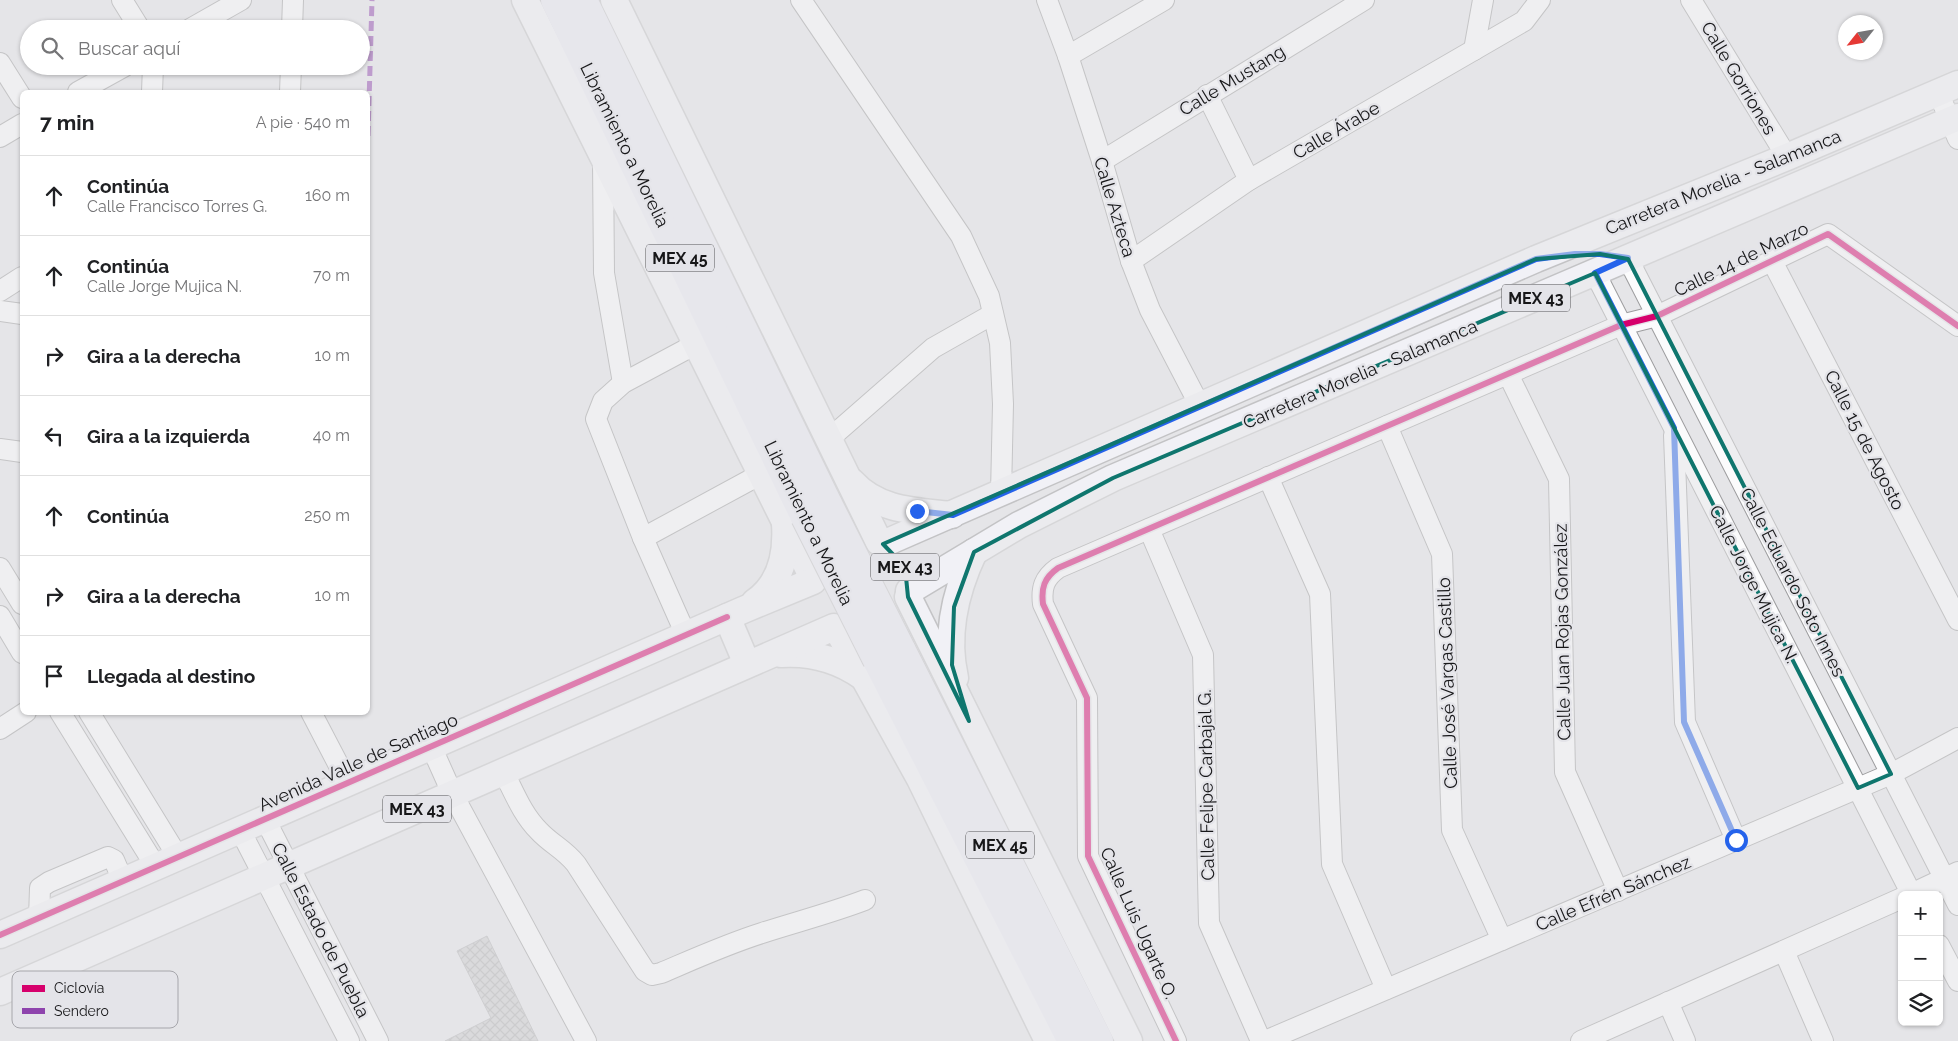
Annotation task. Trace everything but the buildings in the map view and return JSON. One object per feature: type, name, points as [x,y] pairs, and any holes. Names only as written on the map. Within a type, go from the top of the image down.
[{"type":"highway","name":"Libramiento a Morelia","points":[[554,0],[807,515],[1072,1041]]},
{"type":"highway","name":"Libramiento a Morelia","points":[[583,0],[807,515]]},
{"type":"highway","name":"Libramiento a Morelia","points":[[881,663],[1099,1041]]},
{"type":"main road","points":[[525,0],[761,474],[807,515],[813,590],[817,607],[827,621],[881,663],[920,779],[1048,1041]]},
{"type":"main road","points":[[614,0],[846,474],[898,567],[969,721],[1129,1041]]},
{"type":"main road","name":"Carretera Morelia - Salamanca","points":[[898,567],[953,515],[1001,493],[1536,259],[1787,157],[1948,88]]},
{"type":"main road","name":"Carretera Morelia - Salamanca","points":[[898,567],[974,552],[1050,509],[1113,478],[1628,258],[1955,125]]},
{"type":"main road","points":[[1536,259],[1575,254],[1600,254],[1628,258]]},
{"type":"main road","points":[[846,474],[870,497],[885,504],[900,509],[953,515]]},
{"type":"main road","points":[[807,515],[786,540],[784,557],[778,574],[770,588],[758,600],[735,613],[755,661],[790,653],[817,655],[851,668],[881,663]]},
{"type":"main road","name":"MEX 43","points":[[48,971],[755,661],[836,628],[855,635],[872,634],[881,631],[896,621],[905,606],[898,567],[860,539],[842,542],[826,553],[820,561],[813,580]]},
{"type":"main road","points":[[969,721],[959,694],[952,665],[951,636],[954,606],[959,588],[974,552]]},
{"type":"main road","name":"Avenida Valle de Santiago","points":[[0,935],[813,580]]},
{"type":"main road","name":"MEX 43","points":[[0,992],[12,987]]},
{"type":"street","points":[[122,0],[134,20]]},
{"type":"street","points":[[206,20],[241,0]]},
{"type":"street","points":[[292,20],[293,0]]},
{"type":"street","points":[[801,0],[961,236],[989,296],[1001,352],[1001,493]]},
{"type":"street","name":"Calle Azteca","points":[[1047,0],[1068,56],[1102,160],[1131,261],[1150,310],[1200,406]]},
{"type":"street","points":[[1068,56],[1164,0]]},
{"type":"street","name":"Calle Mustang","points":[[1102,160],[1364,0]]},
{"type":"street","points":[[1474,50],[1483,0]]},
{"type":"street","name":"Calle Árabe","points":[[1131,261],[1249,180],[1524,21],[1540,0]]},
{"type":"street","name":"Calle Gorriones","points":[[1691,0],[1787,157]]},
{"type":"street","points":[[0,63],[20,95]]},
{"type":"street","points":[[82,90],[109,75]]},
{"type":"street","points":[[152,90],[153,75]]},
{"type":"street","points":[[290,90],[291,75]]},
{"type":"street","points":[[1948,88],[1955,125]]},
{"type":"street","points":[[1207,95],[1249,180]]},
{"type":"street","points":[[0,137],[20,125]]},
{"type":"street","points":[[603,157],[604,273],[623,383]]},
{"type":"street","name":"Calle 14 de Marzo","points":[[1044,583],[1049,574],[1058,568],[1621,324],[1657,316],[1828,234],[1958,326]]},
{"type":"street","name":"Calle Eduardo Soto Innes","points":[[1628,258],[1891,774],[1951,875],[1958,905]]},
{"type":"street","name":"Calle 15 de Agosto","points":[[1772,261],[1958,620]]},
{"type":"street","name":"Calle Jorge Mujica N.","points":[[1595,273],[1858,788],[1907,891]]},
{"type":"street","points":[[0,291],[20,278]]},
{"type":"street","points":[[0,311],[20,314]]},
{"type":"street","points":[[829,439],[933,348],[993,314]]},
{"type":"street","points":[[686,635],[643,538],[596,419],[603,401],[623,383],[696,344]]},
{"type":"street","name":"Calle Juan Rojas González","points":[[1508,374],[1559,479],[1565,772],[1618,890]]},
{"type":"street","name":"Calle José Vargas Castillo","points":[[1387,426],[1442,554],[1452,830],[1502,940]]},
{"type":"street","points":[[1674,428],[1684,722],[1736,840]]},
{"type":"street","points":[[0,449],[20,452]]},
{"type":"street","points":[[643,538],[761,474]]},
{"type":"street","points":[[1268,477],[1320,594],[1332,864],[1386,989]]},
{"type":"street","name":"Calle Felipe Carbajal G.","points":[[1149,529],[1203,655],[1209,923],[1261,1041]]},
{"type":"street","points":[[0,568],[20,601]]},
{"type":"street","name":"Calle Luis Ugarte O.","points":[[1044,583],[1043,604],[1087,698],[1088,856],[1176,1041]]},
{"type":"street","points":[[0,616],[20,650]]},
{"type":"street","points":[[0,729],[21,715]]},
{"type":"street","points":[[62,715],[167,862]]},
{"type":"street","points":[[91,715],[167,862]]},
{"type":"street","points":[[313,715],[348,783]]},
{"type":"street","name":"Calle Efrén Sánchez","points":[[1265,1041],[1891,774],[1958,738]]},
{"type":"street","points":[[431,746],[452,793],[586,1041]]},
{"type":"street","points":[[503,771],[526,816],[539,832],[566,852],[576,864],[645,971],[652,975],[763,932],[830,913],[865,900]]},
{"type":"street","name":"Calle Estado de Puebla","points":[[265,819],[378,1041]]},
{"type":"street","name":"Calle Estado de Puebla","points":[[240,830],[348,1041]]},
{"type":"street","points":[[1917,891],[1951,875]]},
{"type":"street","points":[[1582,1041],[1898,900]]},
{"type":"street","points":[[1784,951],[1823,1041]]},
{"type":"street","points":[[1943,953],[1958,981]]},
{"type":"street","points":[[1668,1002],[1685,1041]]},
{"type":"highlighted area","points":[[1600,254],[1628,259],[1891,774],[1858,788],[1595,273],[1113,478],[974,552],[954,607],[952,665],[969,721],[908,597],[905,567],[883,544],[1536,259]]},
{"type":"marked path","points":[[370,68],[372,0]]},
{"type":"marked path","points":[[369,90],[370,75]]},
{"type":"cycle path","points":[[1176,1041],[1088,856],[1087,698],[1043,604],[1044,584],[1053,572],[1058,568],[1621,325],[1657,316],[1828,234],[1958,326]]},
{"type":"cycle path","points":[[0,935],[727,617]]},
{"type":"route","points":[[917,511],[953,515],[1536,259],[1575,254],[1600,254],[1628,258],[1595,273],[1674,428],[1684,722],[1736,840]]}]
